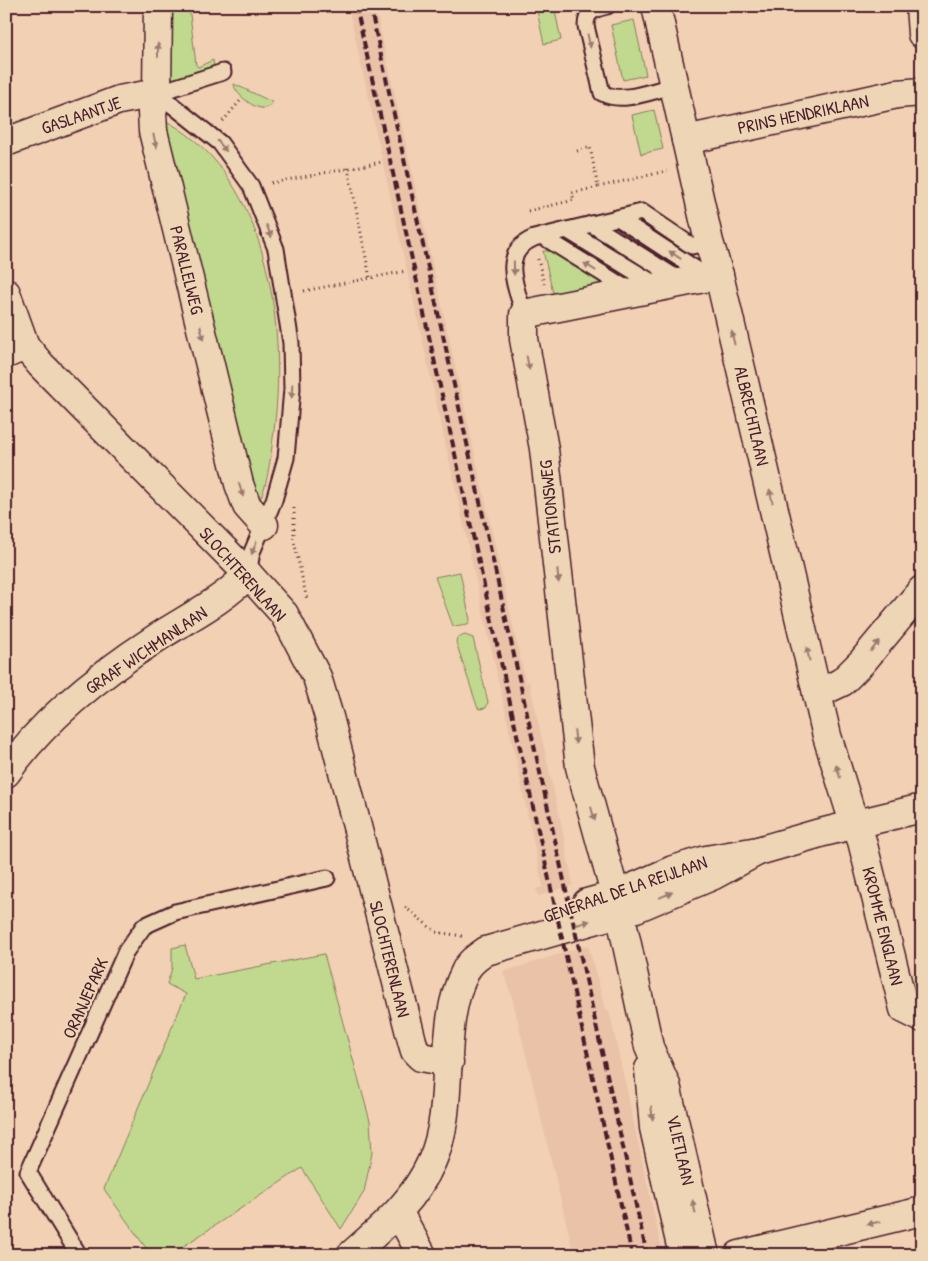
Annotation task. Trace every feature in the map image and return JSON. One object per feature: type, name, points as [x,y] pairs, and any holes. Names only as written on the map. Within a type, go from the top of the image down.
[{"type":"street","name":"PARALLELWEG","points":[[158,6],[157,93],[152,112],[153,131],[239,484],[247,506],[264,525]]},
{"type":"street","name":"ALBRECHTLAAN","points":[[656,6],[709,242],[693,280],[818,694],[827,736],[855,824]]},
{"type":"street","points":[[920,6],[922,34]]},
{"type":"street","name":"PRINS HENDRIKLAAN","points":[[686,140],[897,94],[922,92]]},
{"type":"street","name":"GASLAANTJE","points":[[6,142],[119,100],[157,93]]},
{"type":"street","points":[[524,314],[693,280]]},
{"type":"street","name":"SLOCHTERENLAAN","points":[[6,293],[16,350],[41,365],[248,574],[284,614],[317,677],[330,717],[400,1002],[415,1051],[421,1057],[429,1060],[449,1062]]},
{"type":"street","name":"STATIONSWEG","points":[[524,314],[524,339],[544,449],[576,747],[618,903]]},
{"type":"street","name":"GRAAF WICHMANLAAN","points":[[6,773],[21,752],[86,689],[154,640],[216,602],[234,589],[248,574]]},
{"type":"street","points":[[818,694],[842,682],[862,662],[922,590]]},
{"type":"street","points":[[855,824],[922,808]]},
{"type":"street","name":"GENERAAL DE LA REIJLAAN","points":[[484,943],[618,903],[636,908],[714,875],[758,851],[855,824]]},
{"type":"street","name":"KROMME ENGLAAN","points":[[855,824],[904,1009],[922,1018]]},
{"type":"street","name":"VLIETLAAN","points":[[618,903],[649,1047],[666,1085],[705,1255]]},
{"type":"street","points":[[351,1255],[399,1213],[418,1188],[432,1160],[441,1126],[449,1062],[453,1012],[450,987],[454,967],[462,952],[484,943]]},
{"type":"street","name":"VLIETLAAN","points":[[649,1047],[649,1088],[654,1128],[683,1255]]},
{"type":"street","points":[[739,1255],[922,1211]]},
{"type":"street","points":[[399,1213],[422,1255]]},
{"type":"lane","points":[[608,6],[590,12],[586,18],[588,36],[602,93],[611,98],[623,98],[673,86]]},
{"type":"lane","points":[[157,93],[223,72]]},
{"type":"lane","points":[[157,93],[220,143],[251,186],[276,249],[291,343],[292,389],[286,458],[274,500],[252,552],[248,574]]},
{"type":"lane","points":[[524,314],[513,272],[514,256],[522,243],[542,236],[642,212],[692,246],[709,242]]},
{"type":"lane","points":[[618,218],[693,280]]},
{"type":"lane","points":[[592,224],[693,280]]},
{"type":"lane","points":[[568,230],[693,280]]},
{"type":"lane","points":[[542,236],[632,292]]},
{"type":"lane","name":"ORANJEPARK","points":[[79,1255],[28,1172],[126,952],[144,926],[175,912],[328,878]]},
{"type":"path","points":[[577,151],[590,147],[598,187]]},
{"type":"path","points":[[251,186],[382,162]]},
{"type":"path","points":[[528,211],[574,200],[572,193],[692,166]]},
{"type":"path","points":[[348,168],[370,278]]},
{"type":"path","points":[[304,291],[406,271]]},
{"type":"path","points":[[403,905],[436,932],[456,935],[484,943]]},
{"type":"shaded area","points":[[348,6],[375,6],[526,684],[529,681],[562,828],[573,885],[538,896],[536,889],[543,887],[517,764]]},
{"type":"shaded area","points":[[588,945],[606,1010],[609,1010],[663,1255],[574,1255],[512,997],[503,972]]},
{"type":"green space","points":[[169,6],[189,6],[196,65],[198,67],[213,60],[214,67],[178,81],[170,77]]},
{"type":"green space","points":[[536,6],[554,6],[561,40],[544,44]]},
{"type":"green space","points":[[634,20],[646,75],[623,80],[611,25]]},
{"type":"green space","points":[[234,84],[272,102],[272,104],[264,108],[253,105],[240,95]]},
{"type":"green space","points":[[654,110],[663,149],[641,154],[632,115]]},
{"type":"green space","points":[[168,122],[203,148],[230,181],[250,219],[265,262],[274,307],[277,397],[268,472],[257,504],[165,125]]},
{"type":"green space","points":[[543,251],[554,251],[606,285],[554,297]]},
{"type":"green space","points":[[460,572],[470,620],[468,624],[453,626],[435,577]]},
{"type":"green space","points":[[465,635],[473,638],[488,702],[486,708],[479,709],[477,706],[456,642],[457,638]]},
{"type":"green space","points":[[185,945],[194,979],[324,954],[370,1121],[372,1153],[364,1192],[341,1229],[302,1168],[170,1255],[151,1255],[104,1189],[186,994],[167,984],[172,968],[172,948]]},
{"type":"railway","points":[[356,6],[632,1255]]},
{"type":"railway","points":[[370,6],[647,1255]]}]
